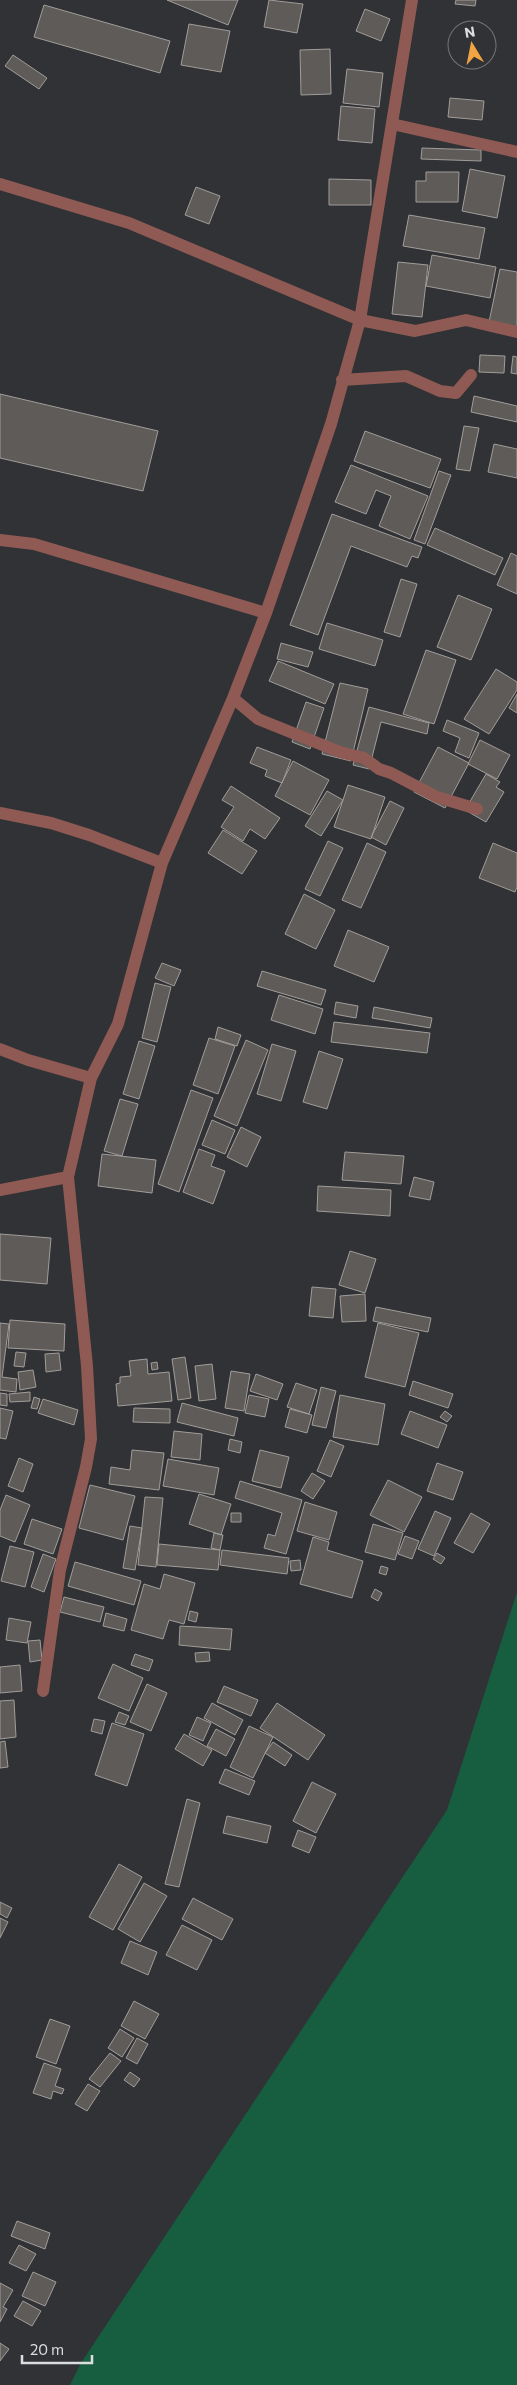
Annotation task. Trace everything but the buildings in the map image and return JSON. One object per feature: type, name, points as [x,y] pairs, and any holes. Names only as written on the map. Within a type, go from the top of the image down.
[{"type":"street","points":[[43,1691],[60,1570],[86,1467],[91,1439],[68,1177],[91,1078],[118,1024],[162,863],[233,698],[266,613],[314,478],[360,320],[412,0]]},
{"type":"street","points":[[392,124],[517,152]]},
{"type":"street","points":[[0,184],[129,223],[360,320],[415,330],[466,320],[517,332]]},
{"type":"street","points":[[342,380],[406,376],[440,391],[456,393],[471,375]]},
{"type":"street","points":[[0,540],[34,544],[266,613]]},
{"type":"street","points":[[233,698],[258,719],[340,752],[364,758],[379,769],[392,773],[437,797],[477,809]]},
{"type":"street","points":[[0,813],[61,826],[162,863]]},
{"type":"street","points":[[0,1049],[28,1060],[91,1078]]},
{"type":"street","points":[[0,1190],[68,1177]]},
{"type":"green space","points":[[517,1592],[517,2385],[70,2385],[81,2363],[447,1810]]}]
